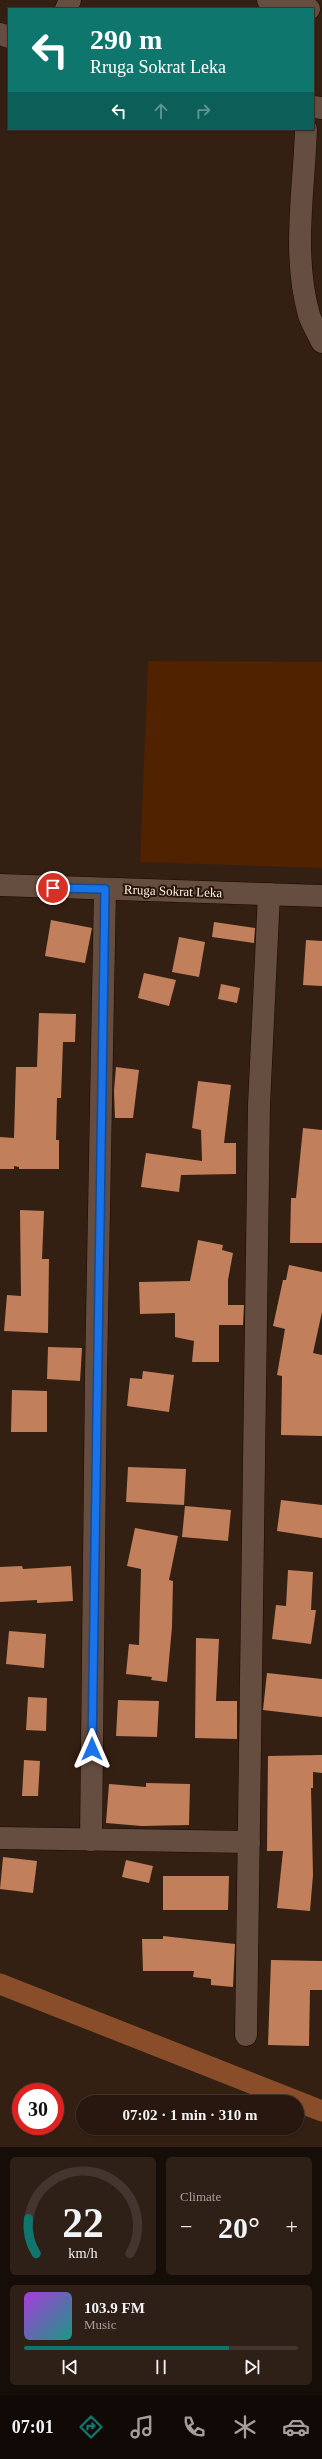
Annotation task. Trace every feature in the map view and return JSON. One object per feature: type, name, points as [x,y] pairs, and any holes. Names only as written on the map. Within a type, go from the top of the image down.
[{"type":"street","points":[[268,0],[304,8]]},
{"type":"street","points":[[306,138],[299,244],[302,280],[309,316],[322,342]]},
{"type":"street","name":"Rruga Sokrat Leka","points":[[0,886],[322,896]]},
{"type":"street","points":[[92,1840],[96,1373],[105,889]]},
{"type":"street","points":[[246,2034],[250,1842],[259,1105],[268,894]]},
{"type":"street","points":[[0,1838],[250,1842]]},
{"type":"shaded area","points":[[148,661],[322,662],[322,868],[140,862]]},
{"type":"building","points":[[51,920],[92,928],[85,963],[45,956]]},
{"type":"building","points":[[214,922],[255,928],[254,943],[212,937]]},
{"type":"building","points":[[179,937],[205,942],[199,977],[172,972]]},
{"type":"building","points":[[306,940],[322,941],[322,986],[303,985]]},
{"type":"building","points":[[144,973],[176,980],[169,1006],[138,998]]},
{"type":"building","points":[[221,984],[240,988],[237,1003],[218,999]]},
{"type":"building","points":[[39,1013],[76,1014],[75,1042],[63,1042],[61,1098],[57,1098],[56,1140],[59,1140],[59,1169],[19,1169],[19,1167],[14,1166],[14,1169],[0,1169],[0,1137],[14,1138],[16,1067],[37,1067]]},
{"type":"building","points":[[116,1067],[139,1070],[133,1118],[115,1118],[114,1091]]},
{"type":"building","points":[[198,1081],[231,1085],[224,1143],[236,1143],[236,1174],[181,1175],[179,1192],[141,1187],[146,1153],[202,1161],[201,1130],[192,1128]]},
{"type":"building","points":[[303,1128],[322,1130],[322,1243],[290,1243],[291,1198],[296,1198]]},
{"type":"building","points":[[20,1210],[44,1211],[42,1259],[49,1259],[48,1333],[4,1331],[7,1295],[21,1296]]},
{"type":"building","points":[[198,1240],[223,1245],[222,1250],[233,1253],[228,1280],[228,1305],[244,1305],[243,1325],[219,1325],[219,1362],[192,1362],[194,1341],[175,1337],[175,1313],[140,1314],[139,1282],[190,1281]]},
{"type":"building","points":[[289,1265],[322,1272],[322,1312],[313,1353],[322,1355],[322,1436],[281,1435],[282,1376],[277,1375],[285,1329],[273,1326],[283,1280],[286,1280]]},
{"type":"building","points":[[48,1347],[82,1348],[80,1381],[47,1379]]},
{"type":"building","points":[[143,1371],[174,1375],[169,1412],[127,1406],[130,1378],[142,1379]]},
{"type":"building","points":[[12,1390],[47,1391],[47,1432],[11,1432]]},
{"type":"building","points":[[128,1467],[186,1469],[184,1505],[126,1502]]},
{"type":"building","points":[[281,1500],[322,1505],[322,1538],[277,1531]]},
{"type":"building","points":[[185,1506],[231,1510],[228,1541],[182,1537]]},
{"type":"building","points":[[135,1528],[178,1536],[169,1580],[173,1581],[172,1627],[167,1682],[151,1680],[152,1677],[126,1674],[129,1644],[139,1645],[141,1569],[127,1566]]},
{"type":"building","points":[[22,1566],[23,1569],[71,1566],[73,1601],[37,1603],[37,1600],[0,1602],[0,1567]]},
{"type":"building","points":[[288,1570],[313,1572],[311,1610],[316,1610],[311,1644],[272,1639],[276,1605],[286,1606]]},
{"type":"building","points":[[9,1631],[46,1634],[44,1668],[6,1664]]},
{"type":"building","points":[[196,1638],[219,1639],[216,1701],[237,1701],[237,1739],[195,1738]]},
{"type":"building","points":[[267,1673],[322,1679],[322,1717],[263,1710]]},
{"type":"building","points":[[28,1697],[47,1698],[46,1731],[26,1730]]},
{"type":"building","points":[[118,1700],[159,1701],[157,1737],[116,1736]]},
{"type":"building","points":[[322,1755],[322,1773],[313,1772],[313,1788],[311,1788],[313,1875],[310,1911],[277,1908],[283,1851],[267,1851],[268,1756]]},
{"type":"building","points":[[24,1760],[40,1761],[38,1796],[22,1796]]},
{"type":"building","points":[[146,1783],[190,1784],[189,1825],[142,1826],[106,1823],[109,1784],[146,1787]]},
{"type":"building","points":[[3,1857],[37,1861],[33,1893],[0,1889]]},
{"type":"building","points":[[126,1860],[153,1866],[149,1883],[122,1877]]},
{"type":"building","points":[[163,1876],[229,1876],[228,1910],[163,1910]]},
{"type":"building","points":[[163,1936],[235,1944],[233,1987],[211,1985],[211,1979],[193,1977],[194,1971],[143,1971],[142,1939],[163,1939]]},
{"type":"building","points":[[271,1960],[322,1961],[322,1990],[310,1990],[309,2046],[268,2045]]},
{"type":"waterway","points":[[0,1984],[322,2111]]},
{"type":"route","points":[[53,888],[105,889],[96,1373],[92,1749]]}]
